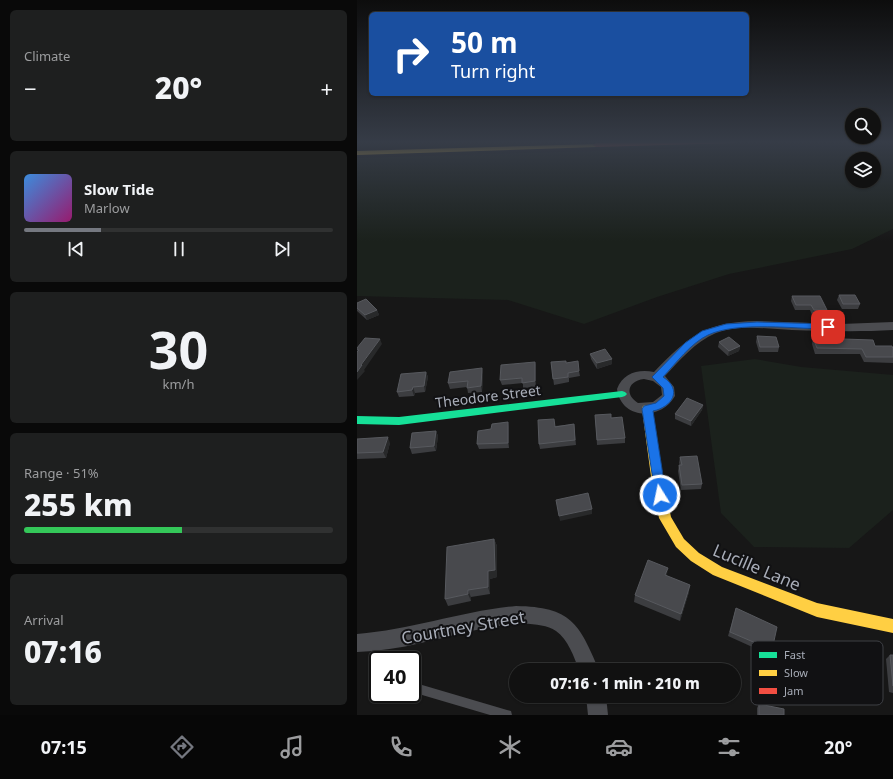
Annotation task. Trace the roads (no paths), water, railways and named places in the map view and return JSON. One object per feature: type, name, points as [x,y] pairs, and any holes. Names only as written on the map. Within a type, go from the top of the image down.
[{"type":"main road","name":"Theodore Street","points":[[357,420],[399,421],[622,394]]},
{"type":"main road","name":"Lucille Lane","points":[[647,409],[658,484],[665,518],[680,543],[695,557],[718,571],[817,610],[893,626]]},
{"type":"street","points":[[657,377],[688,345],[705,333],[726,327],[757,325],[871,328],[893,326]]},
{"type":"street","points":[[645,375],[657,377],[668,387],[669,396],[663,403],[659,406],[647,409],[631,405],[627,402],[622,394],[624,385],[632,378],[645,375]]},
{"type":"street","name":"Courtney Street","points":[[357,643],[385,641],[500,618],[525,615],[537,616],[557,621],[565,626],[571,634],[586,663]]},
{"type":"street","points":[[597,703],[598,715]]},
{"type":"lane","points":[[421,690],[507,715]]}]
